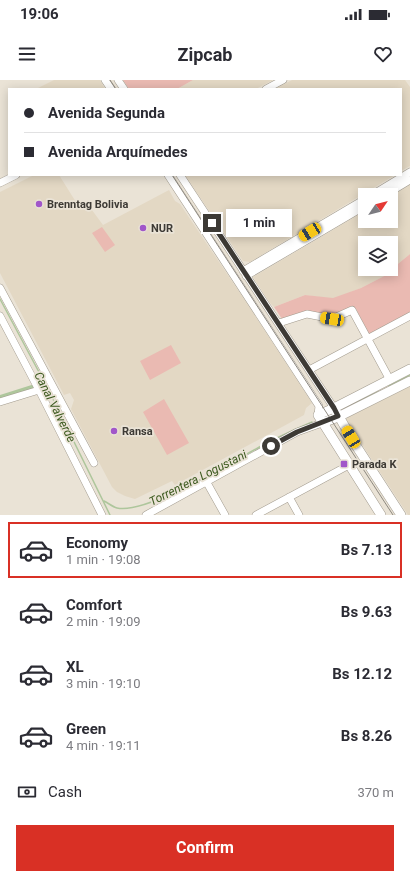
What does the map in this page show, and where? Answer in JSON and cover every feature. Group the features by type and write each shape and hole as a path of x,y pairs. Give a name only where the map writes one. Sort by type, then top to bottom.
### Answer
{"main road":[{"path":"336,412 410,369"},
{"path":"381,515 320,419 410,381"},
{"path":"336,412 401,515"}],"street":[{"path":"268,88 283,80"},
{"path":"390,188 410,172"},
{"path":"0,183 14,176"},
{"path":"146,515 320,419 318,406 169,176"},
{"path":"181,176 279,323 336,412"},
{"path":"394,188 410,180"},
{"path":"245,274 358,203"},
{"path":"245,274 358,210"},
{"path":"0,288 94,463"},
{"path":"279,323 307,314 332,319 352,310 390,380"},
{"path":"0,316 102,515"},
{"path":"309,370 410,316"},
{"path":"0,402 39,390"},
{"path":"256,515 349,465"},
{"path":"206,481 225,515"},
{"path":"289,497 299,515"}],"shaded area":[{"path":"54,80 100,80 104,88 38,88"},
{"path":"123,80 193,80 179,88 128,88"},
{"path":"193,80 273,80 258,88 179,88"},
{"path":"292,80 405,80 410,87 410,166 402,170 402,88 277,88"},
{"path":"32,176 60,176 81,210 89,206 103,225 169,190 175,201 180,204 244,299 312,403 306,408 304,415 175,485 172,481 135,499 117,492 112,487 71,409 74,400 70,393 64,395 0,273 0,192"},
{"path":"186,176 393,176 373,188 358,188 358,197 250,262 243,261"},
{"path":"410,185 410,254 398,264 398,236 358,236 358,276 385,276 361,288 333,299 305,295 274,307 253,277 358,215 358,228 398,228 398,192"},
{"path":"102,227 115,245 105,252 92,233"},
{"path":"410,254 410,313 371,333 368,333 356,309 353,307 332,316 303,312 282,319 274,307 305,295 333,298 361,288 384,276 398,276 398,264"},
{"path":"171,345 181,363 150,380 140,361"},
{"path":"410,385 410,515 408,515 346,420 348,417"},
{"path":"164,399 189,443 167,455 143,412"}],"waterway":[{"name":"Canal Valverde","path":"0,299 48,389 110,515"},
{"name":"Torrentera Logustani","path":"389,386 410,375"},
{"path":"0,398 34,387"},
{"name":"Torrentera Logustani","path":"340,410 378,392"},
{"name":"Torrentera Logustani","path":"104,501 117,508 131,508 149,503 169,495 271,441 312,422"}],"tram line":[{"path":"110,80 115,88"},
{"path":"173,176 393,515"}],"place":[{"name":"Brenntag Bolivia","path":"39,204"},
{"name":"NUR","path":"143,228"},
{"name":"Ransa","path":"114,431"},
{"name":"Parada K","path":"344,464"}],"route":[{"path":"212,223 279,323 338,416 297,432 271,446"}]}
